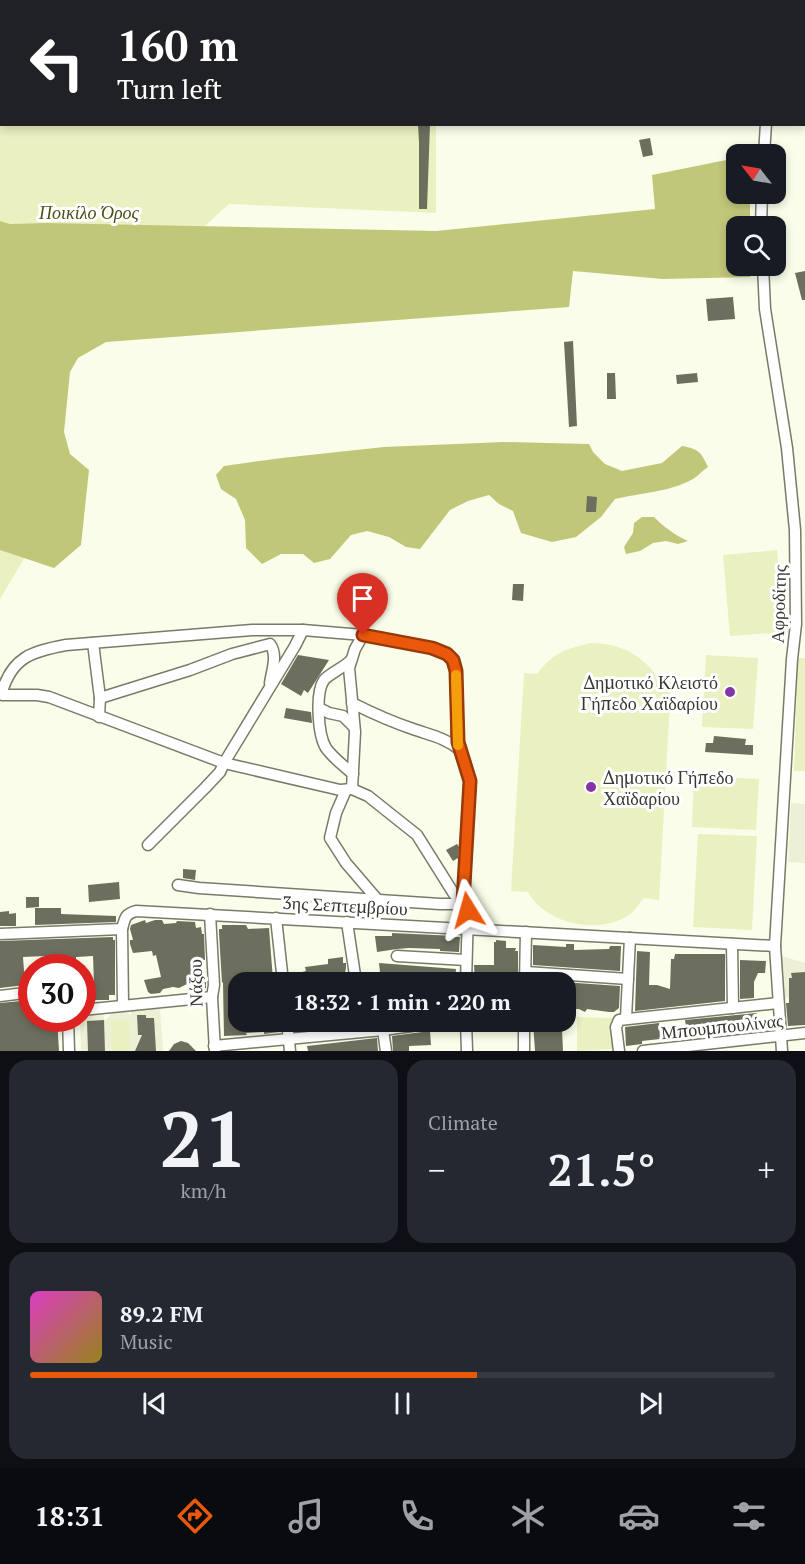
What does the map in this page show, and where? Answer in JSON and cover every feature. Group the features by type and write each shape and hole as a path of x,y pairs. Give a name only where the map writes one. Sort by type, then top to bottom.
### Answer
{"street":[{"path":"765,144 766,126"},
{"name":"Αφροδίτης","path":"763,276 765,309 787,448 795,530 797,584 775,945 782,1051"},
{"path":"463,902 470,781 458,742 456,671 453,660 447,654 432,648 363,635 303,630 252,630 66,645 39,650 13,668 5,680 3,695 37,695 49,698 224,763 340,790 349,789 375,800 417,835 454,894 468,910 466,972"},
{"path":"148,845 220,771 303,630"},
{"path":"363,635 355,649 349,668 354,727 353,774 349,789 336,813 330,838 346,863 376,898"},
{"path":"93,643 100,698 99,717"},
{"path":"100,698 232,654 270,644 274,654 269,689"},
{"path":"352,660 326,678 320,687 319,708 320,731 327,748 353,774"},
{"path":"352,703 390,721 443,739 460,750"},
{"path":"319,708 343,716 354,727"},
{"path":"178,885 440,904 463,902"},
{"name":"3ης Σεπτεμβρίου","path":"122,929 129,913 136,911 775,945"},
{"name":"Νάξου","path":"210,914 214,985 212,997 214,1048"},
{"path":"276,918 282,972"},
{"path":"347,922 354,972"},
{"path":"0,934 122,929 123,1005"},
{"path":"526,932 526,972"},
{"path":"618,1051 616,1027 623,1019 630,938"},
{"path":"732,944 733,1008"},
{"path":"397,956 466,960"},
{"path":"576,978 628,979"},
{"path":"0,996 18,994"},
{"path":"96,1008 212,997"},
{"path":"623,1019 778,1003"},
{"path":"68,1032 69,1051"},
{"path":"214,1048 289,1045 339,1032"},
{"path":"383,1032 386,1051"},
{"path":"466,1032 467,1051"},
{"path":"524,1032 524,1051"},
{"name":"Μπουμπουλίνας","path":"642,1051 805,1033"}],"shaded area":[{"path":"791,803 805,804 805,863 788,862"},
{"path":"781,956 805,963 805,996 784,998"},
{"path":"131,1009 160,1009 163,1051 81,1051 80,1032 96,1032 96,1015 103,1014 104,1020 117,1011 131,1015"}],"green space":[{"name":"Ποικίλο Όρος","path":"0,126 436,126 436,213 229,204 52,365 28,552 0,599"},
{"path":"726,160 726,204 750,204 750,216 726,216 726,276 750,277 663,279 573,271 569,307 106,342 78,358 70,372 64,432 70,454 89,470 81,545 54,568 0,550 0,221 10,224 436,231 655,209 652,175"},
{"path":"503,442 589,444 593,452 605,464 622,471 662,463 682,446 699,452 708,467 693,479 675,487 615,499 601,517 576,537 552,542 521,533 513,511 499,504 489,495 468,501 450,510 420,549 406,547 389,537 367,531 351,535 330,559 314,563 303,554 281,554 262,564 246,548 245,520 236,499 221,489 216,475 224,466 282,458 384,447"},
{"path":"642,517 654,517 688,541 678,544 666,541 653,543 640,551 626,554 624,547 633,533 634,523"},
{"path":"777,550 784,632 730,636 723,555"},
{"name":"Δημοτικό Γήπεδο Χαϊδαρίου","path":"590,643 612,645 630,652 646,664 660,681 671,682 659,900 644,898 629,915 618,921 594,925 568,922 545,911 528,892 511,891 524,673 537,674 554,656"},
{"name":"Δημοτικό Κλειστό Γήπεδο Χαϊδαρίου","path":"706,655 758,658 753,729 702,727"},
{"path":"798,658 805,658 805,771 794,771"},
{"path":"694,776 759,779 756,830 692,827"},
{"path":"698,834 757,836 752,930 693,927"},
{"path":"577,1017 614,1018 615,1049 577,1051"},
{"path":"111,1020 129,1020 130,1051 112,1051"}],"building":[{"path":"418,126 430,126 427,209 419,209"},
{"path":"650,138 653,155 643,157 639,140"},
{"path":"805,271 805,300 802,300 795,273"},
{"path":"733,297 735,319 708,321 706,299"},
{"path":"573,341 577,426 569,427 564,342"},
{"path":"607,373 615,373 616,399 607,399"},
{"path":"697,373 698,382 677,384 676,375"},
{"path":"587,496 597,497 596,512 586,512"},
{"path":"513,584 524,584 523,601 512,600"},
{"path":"298,655 329,660 308,693 304,690 301,696 281,684"},
{"path":"286,708 311,712 312,723 284,718"},
{"path":"714,736 746,739 745,745 753,745 753,755 705,752 706,743 713,743"},
{"path":"457,844 458,858 453,861 446,850"},
{"path":"183,869 196,870 195,880 183,878"},
{"path":"119,882 120,899 89,902 88,885"},
{"path":"26,897 39,897 39,907 26,908"},
{"path":"35,908 61,908 61,914 116,916 116,922 35,925"},
{"path":"9,911 9,914 16,913 16,926 0,926 0,912"},
{"path":"145,920 146,923 162,920 164,924 177,921 195,922 196,928 201,927 202,934 204,934 205,960 199,960 206,988 189,992 187,984 179,988 163,989 160,993 148,992 144,980 161,977 156,955 153,956 152,951 133,953 130,944 130,940 133,940 131,925"},
{"path":"222,925 246,925 248,929 269,928 272,972 228,972 228,1032 264,1032 224,1036 219,933 219,929 222,929"},
{"path":"392,933 460,937 459,952 409,948 377,952 375,936 392,936"},
{"path":"113,937 115,940 115,995 109,995 109,1000 96,1000 96,954 18,954 18,986 0,988 0,941"},
{"path":"496,940 506,941 506,948 516,948 518,972 474,972 474,965 494,965 494,942"},
{"path":"566,944 574,944 574,950 609,949 610,946 621,946 620,971 533,965 533,945 566,947"},
{"path":"637,951 650,952 649,985 670,989 671,959 674,959 675,954 725,954 725,1001 635,1011"},
{"path":"343,957 343,963 346,963 345,972 302,972 306,971 305,967 328,964 328,959"},
{"path":"740,960 766,961 765,973 758,973 754,982 754,998 740,999"},
{"path":"379,963 456,969 456,972 380,972"},
{"path":"805,972 805,1025 788,1026 786,1003 789,1003 789,978 792,978 791,973"},
{"path":"576,983 620,986 619,1008 614,1012 587,1009 585,1012 576,1009"},
{"path":"18,1001 18,1032 58,1032 59,1051 0,1051 0,1003"},
{"path":"757,1013 758,1020 762,1019 763,1030 730,1031 688,1038 685,1020"},
{"path":"137,1015 154,1018 156,1051 135,1051 142,1035 138,1035"},
{"path":"96,1020 104,1020 105,1051 88,1051 87,1032 96,1032"},
{"path":"659,1023 660,1039 626,1046 625,1027"},
{"path":"430,1032 431,1045 409,1046 409,1051 393,1051 392,1036"},
{"path":"534,1032 562,1032 563,1051 535,1051"},
{"path":"377,1038 378,1051 308,1051 307,1046"},
{"path":"181,1041 188,1043 196,1051 169,1051 174,1044"}],"slow traffic":[{"path":"456,675 458,745"}],"place":[{"name":"Δημοτικό Κλειστό Γήπεδο Χαϊδαρίου","path":"730,692"},
{"name":"Δημοτικό Γήπεδο Χαϊδαρίου","path":"591,787"}],"route":[{"path":"363,635 432,648 447,654 453,660 456,671 458,742 470,781 463,902 468,910"}]}
